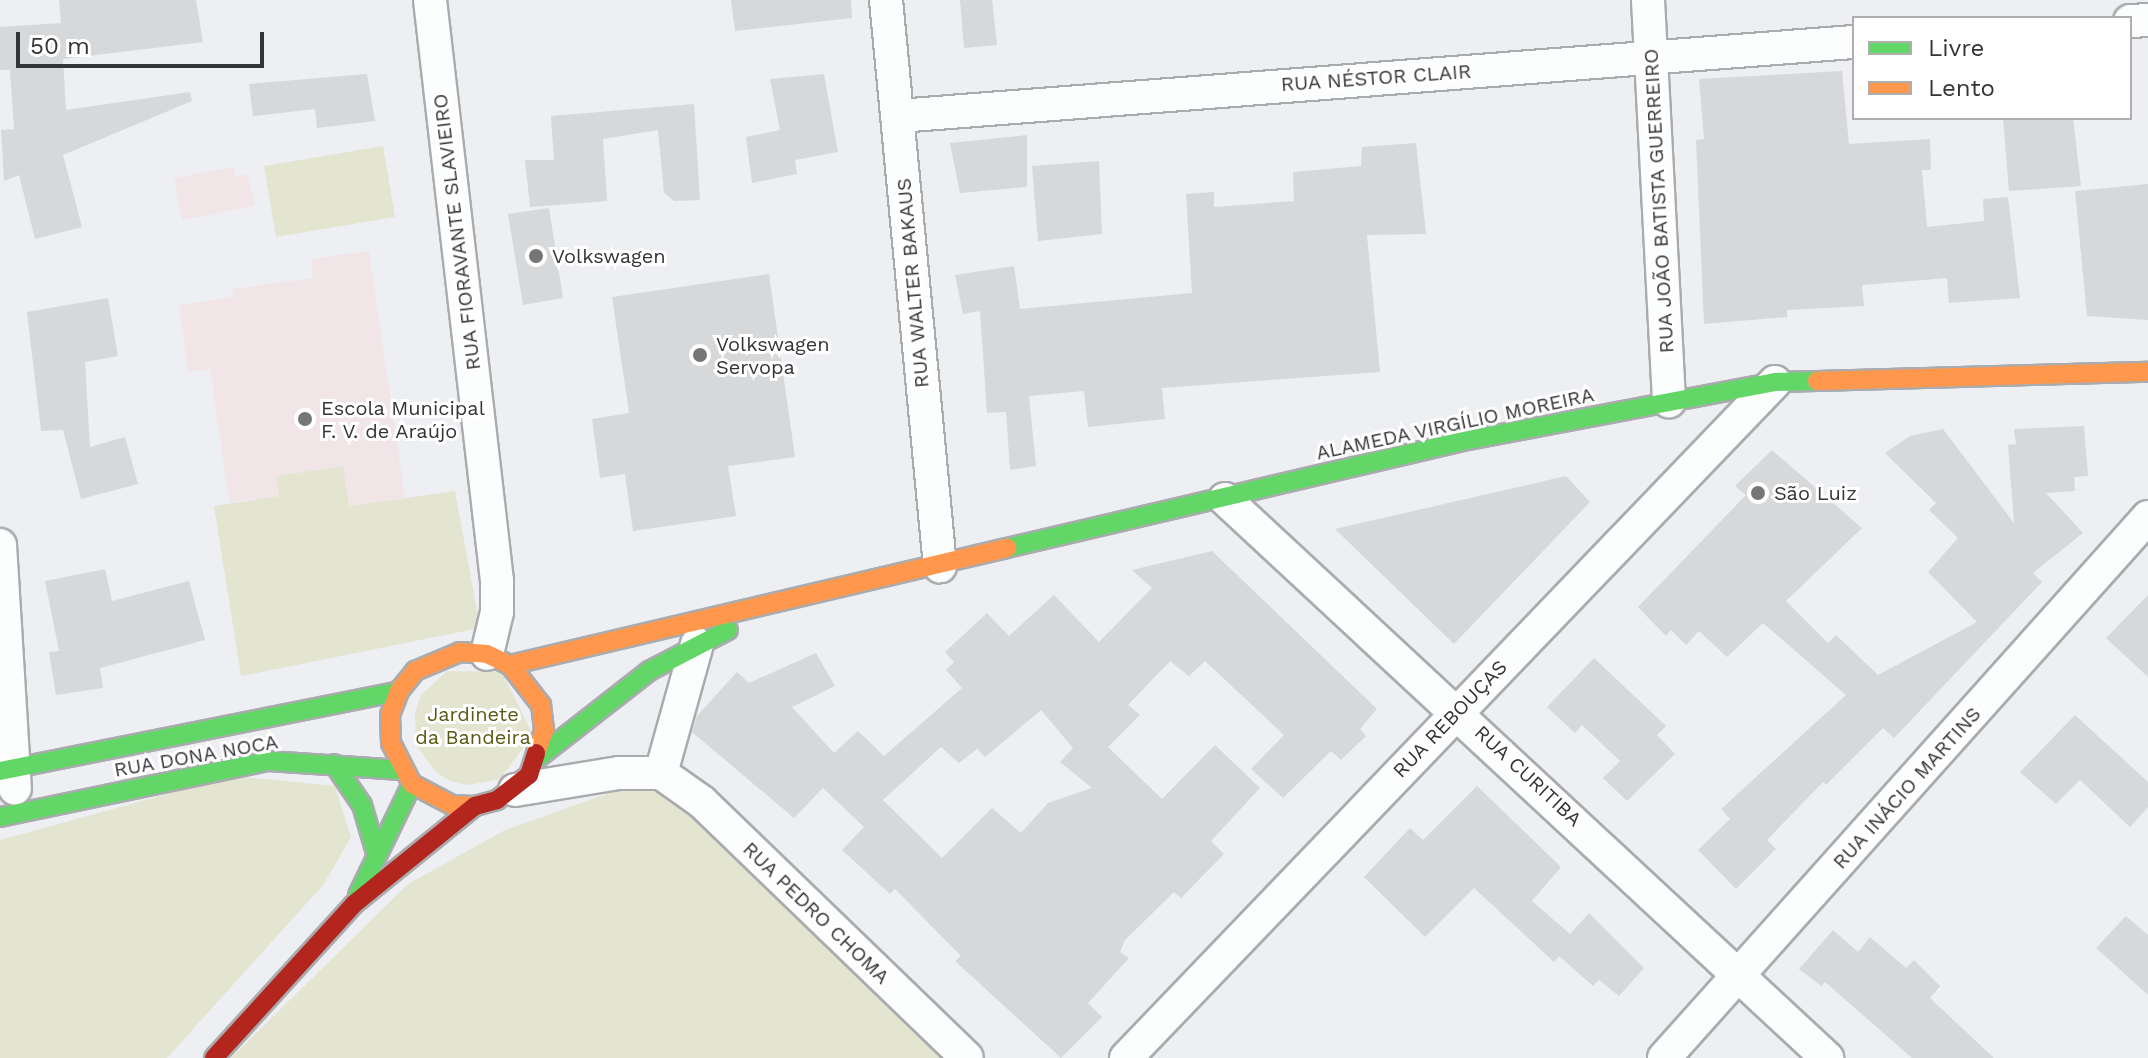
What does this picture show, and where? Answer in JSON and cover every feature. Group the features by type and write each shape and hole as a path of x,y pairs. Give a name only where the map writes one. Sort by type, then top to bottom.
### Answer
{"main road":[{"name":"ALAMEDA VIRGÍLIO MOREIRA","path":"498,659 784,603 1458,442 1775,382 2148,372"},
{"name":"ALAMEDA VIRGÍLIO MOREIRA","path":"539,757 649,671 697,644 784,603"},
{"path":"214,1058 354,904 475,806 515,790 539,757 544,731 541,705 529,683 498,659 436,658 415,671 399,691 390,715 391,743 407,777 452,805 475,806"},
{"name":"RUA DONA NOCA","path":"7,769 399,691"},
{"name":"RUA DONA NOCA","path":"8,815 269,761 334,764 407,777"},
{"path":"334,764 362,805 376,853"},
{"path":"354,904 407,777"}],"street":[{"name":"RUA FIORAVANTE SLAVIEIRO","path":"430,0 497,581 498,659"},
{"name":"RUA WALTER BAKAUS","path":"886,0 940,566"},
{"name":"RUA JOÃO BATISTA GUERREIRO","path":"1648,0 1669,401"},
{"name":"RUA NÉSTOR CLAIR","path":"898,116 1852,42"},
{"name":"RUA REBOUÇAS","path":"1126,1058 1775,382"},
{"name":"RUA CURITIBA","path":"1225,499 1458,710 1827,1058"},
{"name":"RUA INÁCIO MARTINS","path":"1664,1058 1740,977 2148,517"},
{"path":"0,545 8,815"},
{"path":"515,790 619,773 661,773 697,644"},
{"name":"RUA PEDRO CHOMA","path":"661,773 702,802 967,1058"}],"shaded area":[{"path":"234,167 236,177 248,174 255,206 182,220 174,178"},
{"name":"Escola Municipal F. V. de Araújo","path":"369,251 405,498 348,506 342,466 277,476 279,496 229,502 210,369 188,372 179,305 234,297 233,289 313,278 311,259"}],"green space":[{"path":"383,146 395,217 276,237 264,166"},
{"path":"343,466 349,506 455,491 480,628 241,676 214,506 279,496 276,476"},
{"name":"Jardinete da Bandeira","path":"447,671 502,672 533,735 500,779 467,785 450,781 436,772 416,745 415,712 421,695"},
{"path":"233,776 335,786 351,837 324,884 167,1058 0,1058 0,840"},
{"path":"637,783 667,790 951,1058 231,1058 408,884 505,830"}],"building":[{"path":"59,0 196,0 203,42 63,59 66,110 190,92 192,101 63,155 82,227 35,239 19,175 4,181 1,130 14,129 10,70 0,70 0,27 61,23"},
{"path":"731,0 851,0 852,18 735,31"},
{"path":"960,0 992,0 997,45 964,48"},
{"path":"1842,71 1849,144 1930,139 1931,170 1922,170 1927,227 1984,221 1983,199 2008,197 2020,298 1949,303 1947,278 1862,285 1864,306 1787,310 1787,317 1704,324 1696,140 1704,139 1699,79"},
{"path":"367,74 375,121 317,128 315,109 253,116 249,84"},
{"path":"824,74 838,152 795,160 797,174 752,183 746,137 780,130 770,79"},
{"path":"694,104 700,200 674,201 664,193 658,130 603,139 607,201 530,207 525,160 554,160 551,116"},
{"path":"2003,120 2073,120 2081,186 2009,191"},
{"path":"1027,135 1027,187 960,193 950,143"},
{"path":"1416,143 1426,234 1367,235 1380,372 1162,388 1165,419 1088,427 1084,391 1029,396 1036,466 1010,470 1006,412 987,413 980,311 963,314 955,275 1014,266 1020,309 1192,293 1186,194 1214,192 1214,207 1294,201 1293,172 1361,166 1362,147"},
{"path":"1099,161 1102,234 1038,241 1032,166"},
{"path":"2148,184 2148,320 2087,316 2075,191"},
{"name":"Volkswagen","path":"549,208 563,298 523,305 508,214"},
{"name":"Volkswagen Servopa","path":"769,274 795,457 728,466 736,516 633,531 625,474 600,478 592,419 629,413 612,297"},
{"path":"108,298 118,356 85,362 90,447 125,437 138,484 81,499 63,430 41,431 27,312"},
{"path":"2084,426 2088,476 2074,477 2075,491 2046,493 2083,533 2033,573 2042,582 1894,738 1883,728 1826,785 1823,782 1767,840 1776,849 1736,889 1698,850 1730,819 1721,809 1846,695 1763,623 1727,657 1699,631 1686,645 1671,630 1666,636 1638,607 1746,495 1735,486 1772,450 1862,528 1786,601 1828,643 1836,635 1878,675 1977,622 1928,572 1958,538 1929,510 1936,503 1885,453 1910,436 1943,429 2014,523 2008,445 2016,444 2014,429"},
{"path":"1566,476 1590,502 1454,644 1335,529"},
{"path":"1212,551 1377,709 1360,729 1366,736 1341,760 1331,751 1283,798 1251,769 1284,735 1205,661 1189,676 1170,661 1128,705 1140,715 1108,747 1162,799 1215,745 1260,788 1211,841 1224,854 1181,898 1174,892 1125,940 1120,952 1129,958 1088,1003 1102,1017 1061,1058 955,961 961,956 895,889 890,894 842,850 864,827 823,788 794,818 692,732 697,716 737,672 749,683 816,653 835,686 792,707 834,753 858,731 884,756 962,688 946,670 954,662 945,652 987,613 1009,636 1054,595 1099,642 1152,588 1132,570","holes":["1041,710 1073,748 1060,762 1092,788 1048,803 1021,833 992,808 942,858 883,800 941,747 959,763 977,749 985,757"]},
{"path":"105,569 112,601 189,581 205,640 100,668 103,688 56,695 49,652 59,651 45,581"},
{"path":"2148,595 2148,677 2106,638"},
{"path":"1594,658 1666,726 1657,735 1675,754 1627,801 1603,778 1620,761 1582,725 1575,733 1547,707"},
{"path":"2075,715 2148,782 2148,807 2130,827 2080,780 2056,804 2020,772"},
{"path":"1477,786 1561,867 1532,901 1570,934 1589,913 1644,968 1619,996 1599,980 1593,986 1559,956 1554,962 1474,888 1425,937 1364,877 1410,828 1423,840"},
{"path":"2126,916 2148,935 2148,995 2096,948"},
{"path":"1833,930 1858,952 1870,937 1906,968 1914,960 1940,986 1930,998 1994,1058 1912,1058 1825,982 1821,986 1799,969"}],"traffic: fast":[{"path":"1007,548 1458,442 1775,382 1817,381"},
{"path":"539,757 649,671 728,630"},
{"path":"0,771 399,691"},
{"path":"0,817 269,761 401,770"},
{"path":"334,764 362,805 376,853"},
{"path":"358,895 412,784"}],"traffic: slow":[{"path":"1817,381 2148,372"},
{"path":"510,665 1007,548"},
{"path":"475,806 452,805 412,784 391,743 390,715 399,691 415,671 460,652 487,654 510,665 541,705 544,731 536,753"}],"traffic: jam":[{"path":"214,1058 354,904 475,806 497,800 529,775 536,753"}],"place":[{"name":"Volkswagen","path":"536,256"},
{"name":"Volkswagen Servopa","path":"700,355"},
{"name":"Escola Municipal F. V. de Araújo","path":"305,419"},
{"name":"São Luiz","path":"1758,493"}]}
